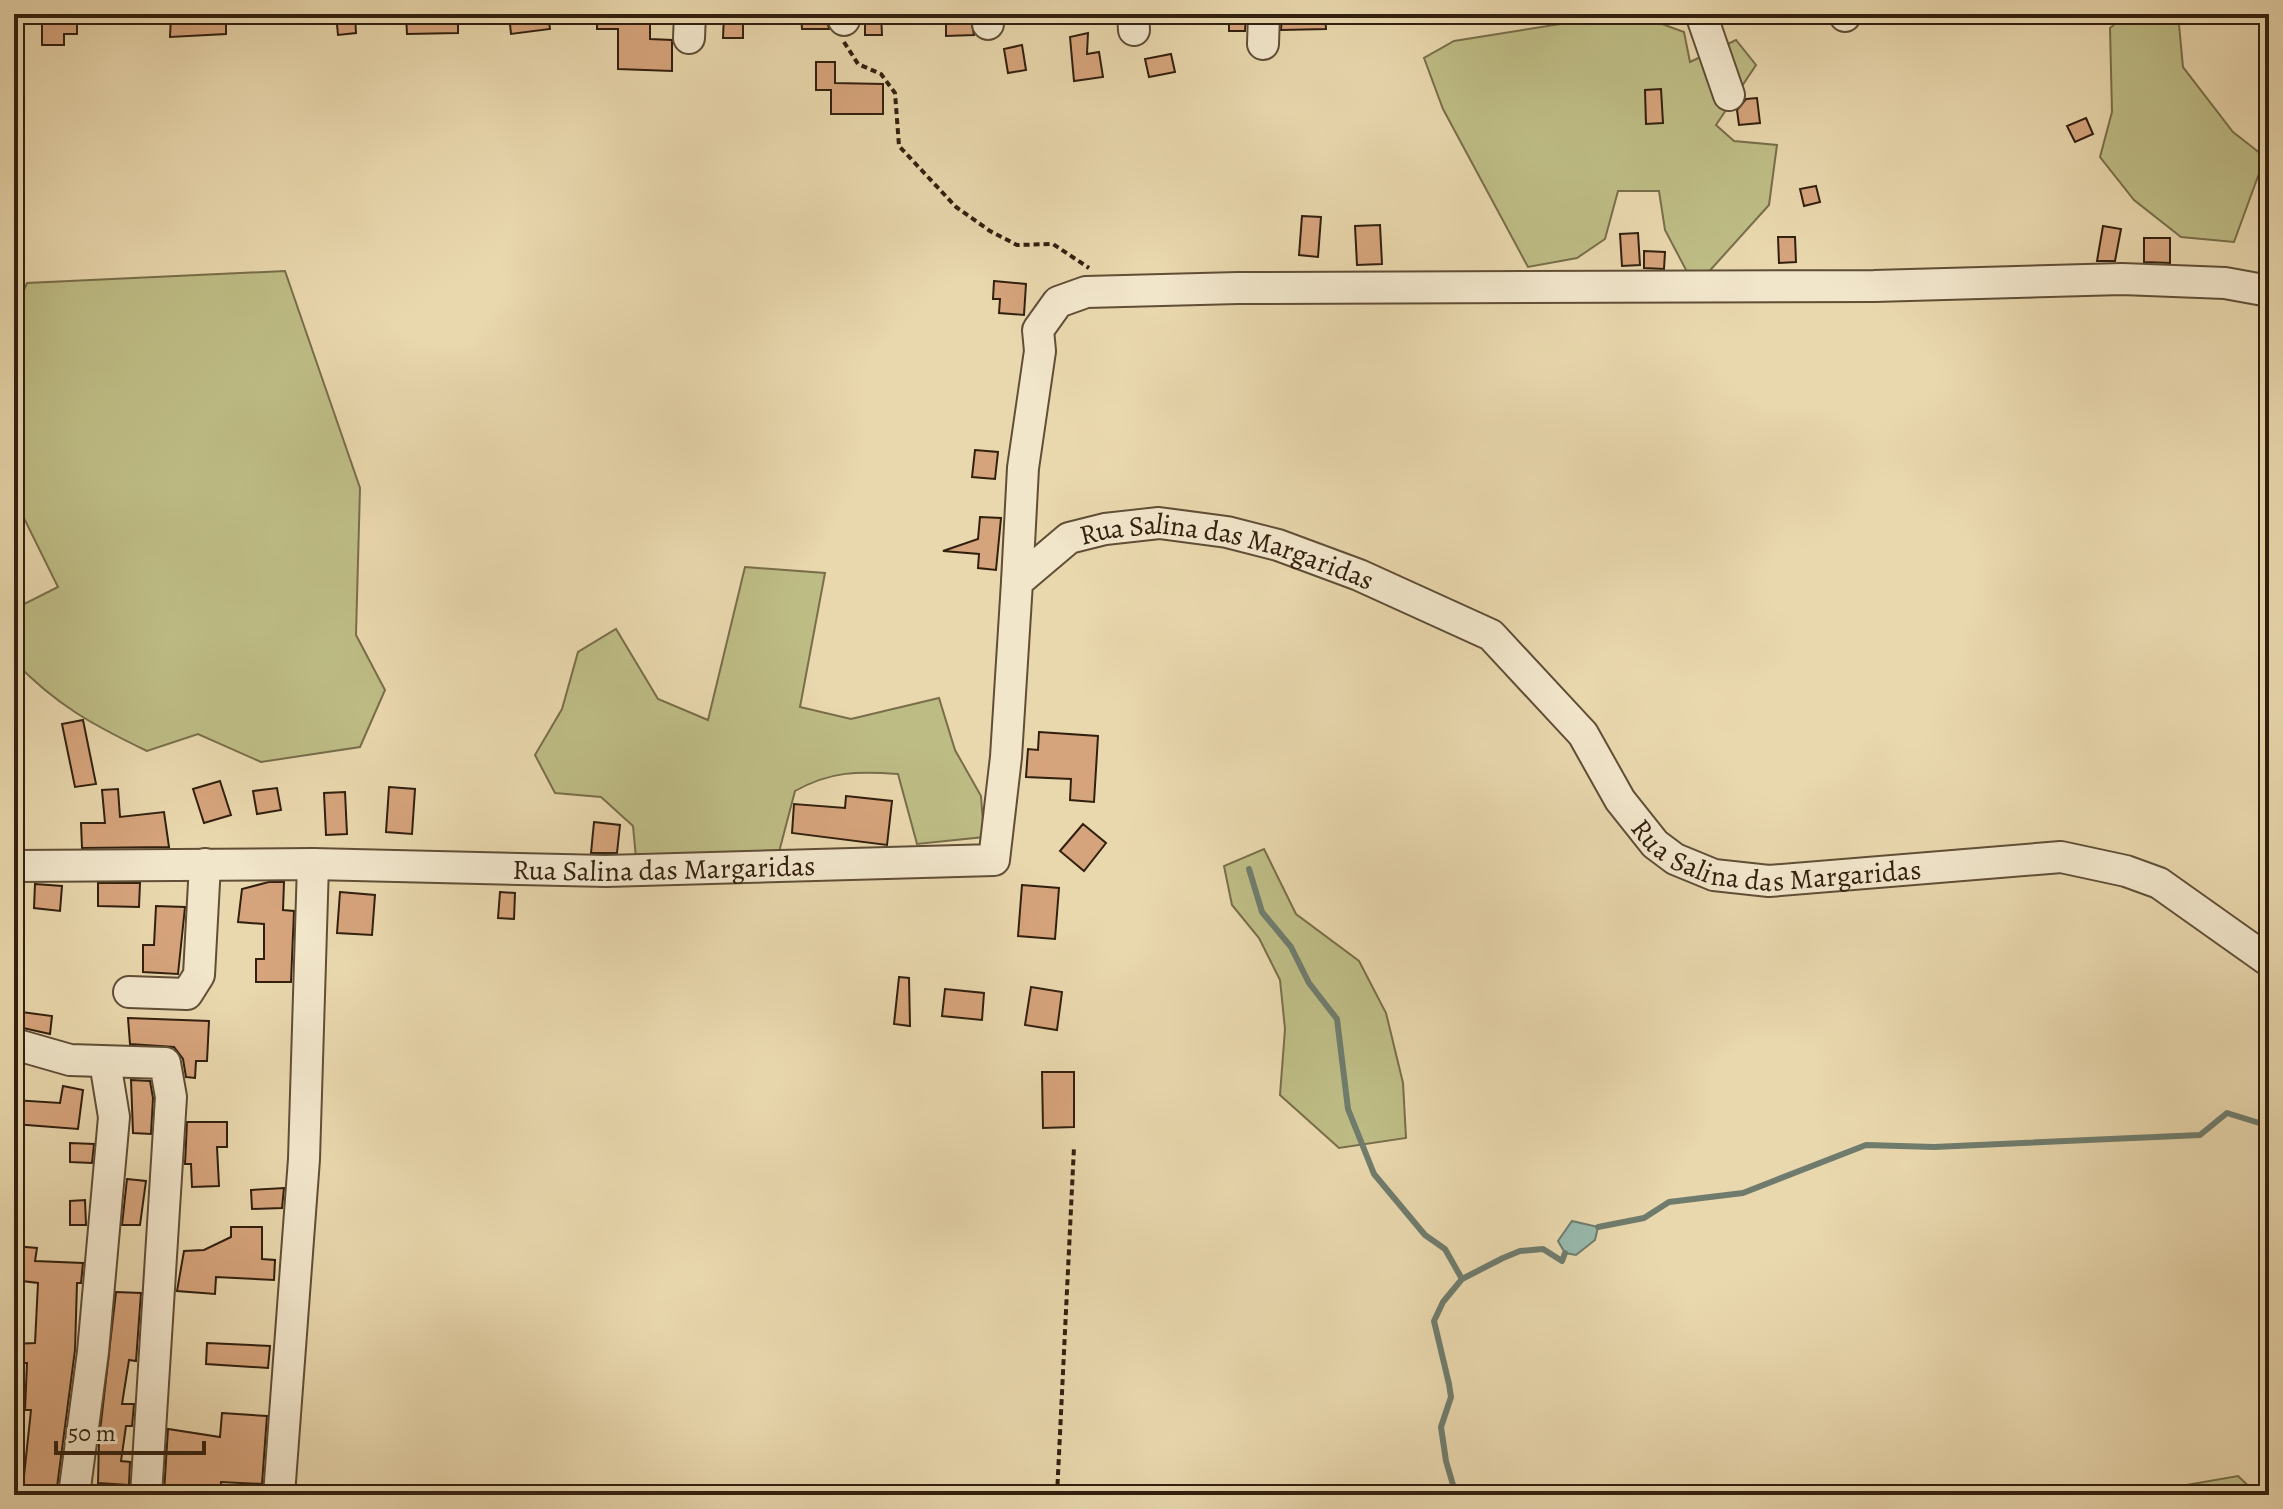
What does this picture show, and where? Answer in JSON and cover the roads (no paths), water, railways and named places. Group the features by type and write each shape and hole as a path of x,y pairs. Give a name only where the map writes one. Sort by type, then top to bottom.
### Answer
{"street":[{"path":"1263,44 1264,14"},
{"path":"1701,14 1729,95"},
{"path":"1017,582 1023,468 1040,351 1038,330 1058,302 1086,292 1874,286 2122,279 2225,283 2269,291"},
{"name":"Rua Salina das Margaridas","path":"14,866 313,864 606,871 994,860 1006,757 1017,582 1069,538 1105,529 1159,523 1227,532 1278,545 1371,580 1491,635 1583,734 1620,800 1655,844 1675,859 1714,875 1769,881 2061,857 2112,867 2159,883 2269,961"},
{"path":"129,992 187,994 199,975 205,864"},
{"path":"279,1495 304,1159 313,864"},
{"path":"14,1044 70,1060 165,1063 171,1097 146,1495"},
{"path":"74,1495 93,1352 114,1117 105,1062"}],"waterway":[{"path":"1249,869 1262,912 1291,947 1309,983 1337,1019 1348,1109 1374,1174 1425,1235 1445,1249 1462,1279"},
{"path":"1598,1227 1644,1218 1669,1202 1743,1193 1866,1145 1934,1147 2200,1135 2227,1113 2269,1126"},
{"path":"1456,1495 1446,1461 1441,1427 1451,1397 1434,1321 1443,1302 1462,1279 1520,1251 1543,1249 1562,1261 1565,1253"}]}
